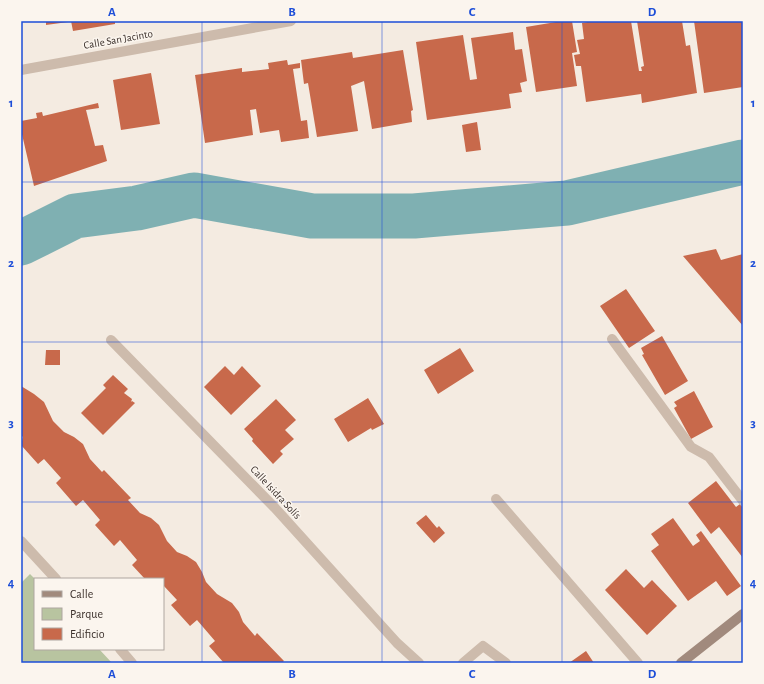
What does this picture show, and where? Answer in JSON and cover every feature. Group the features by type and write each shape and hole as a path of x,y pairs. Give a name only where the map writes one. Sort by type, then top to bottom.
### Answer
{"street":[{"name":"Calle San Jacinto","path":"21,70 257,23 291,21"},
{"path":"612,339 691,447 708,457 743,501"},
{"name":"Calle Isidra Solís","path":"112,340 275,508 397,643 419,663"},
{"path":"496,499 638,663"},
{"path":"21,541 55,578"},
{"path":"681,663 743,614"},
{"path":"463,663 483,646 506,663"},
{"path":"121,650 132,663"}],"green space":[{"path":"30,574 34,578 34,650 100,650 112,663 23,663 21,661 21,583"}],"building":[{"path":"46,21 68,21 68,22 46,25"},
{"path":"71,21 115,21 115,24 73,31"},
{"path":"562,21 572,21 577,52 572,53 577,86 536,92 526,27"},
{"path":"593,21 631,21 639,71 642,71 641,67 644,66 637,21 682,21 686,46 690,45 697,93 642,103 641,94 586,102 581,66 576,66 574,55 580,54 577,40 584,39 582,23"},
{"path":"694,21 743,21 743,87 704,93"},
{"path":"513,32 515,50 522,49 527,81 520,83 522,92 509,94 511,108 427,120 416,42 463,35 470,80 477,79 471,38"},
{"path":"403,50 413,110 411,111 412,122 372,129 364,81 351,86 358,131 317,137 308,83 304,84 301,60 352,52 353,58"},
{"path":"287,60 288,65 300,63 300,68 293,69 301,121 307,120 309,138 281,142 279,130 260,133 256,109 250,110 253,135 205,143 195,75 242,68 242,72 269,69 268,63"},
{"path":"151,73 160,124 121,130 113,80"},
{"path":"98,103 99,108 86,110 95,146 103,145 107,161 34,186 21,130 21,121 37,118 36,113 42,112 43,116"},
{"path":"477,122 481,150 466,152 462,125"},
{"path":"716,249 721,260 743,254 743,326 683,256"},
{"path":"626,289 655,331 629,348 600,306"},
{"path":"662,336 688,381 665,395 642,355 644,354 641,348"},
{"path":"460,348 474,371 438,394 424,370"},
{"path":"46,350 60,350 60,365 45,365"},
{"path":"225,366 234,375 242,366 261,386 231,415 204,387"},
{"path":"113,375 128,389 124,393 132,399 131,402 132,401 135,403 103,435 81,413 106,388 103,385"},
{"path":"21,386 44,402 53,421 64,432 83,444 90,459 102,472 104,470 131,498 128,500 140,513 151,518 159,525 167,541 177,552 196,562 206,582 217,594 232,603 239,612 243,622 255,636 257,633 284,661 282,663 224,663 209,646 215,641 197,620 190,626 171,605 177,600 164,586 164,578 144,578 132,565 137,560 120,540 114,546 95,525 100,520 83,500 76,506 56,483 61,478 44,459 38,464 21,445 23,437 21,435"},
{"path":"694,391 713,427 691,439 674,408 677,406 674,402"},
{"path":"368,398 384,424 372,430 371,428 348,442 334,419"},
{"path":"276,399 296,420 285,430 294,439 280,451 283,454 273,464 252,441 253,439 244,429"},
{"path":"716,481 736,507 740,504 743,508 743,558 719,527 711,534 688,503"},
{"path":"426,515 437,528 439,526 445,533 434,543 416,523"},
{"path":"673,518 693,546 700,541 696,535 701,531 741,586 727,596 716,581 688,601 651,551 659,545 651,534"},
{"path":"626,569 644,588 652,580 677,606 647,635 605,590"},
{"path":"586,651 594,663 569,663"}],"waterway":[{"path":"21,243 75,216 137,208 194,195 312,216 414,216 567,203 743,162"}]}
